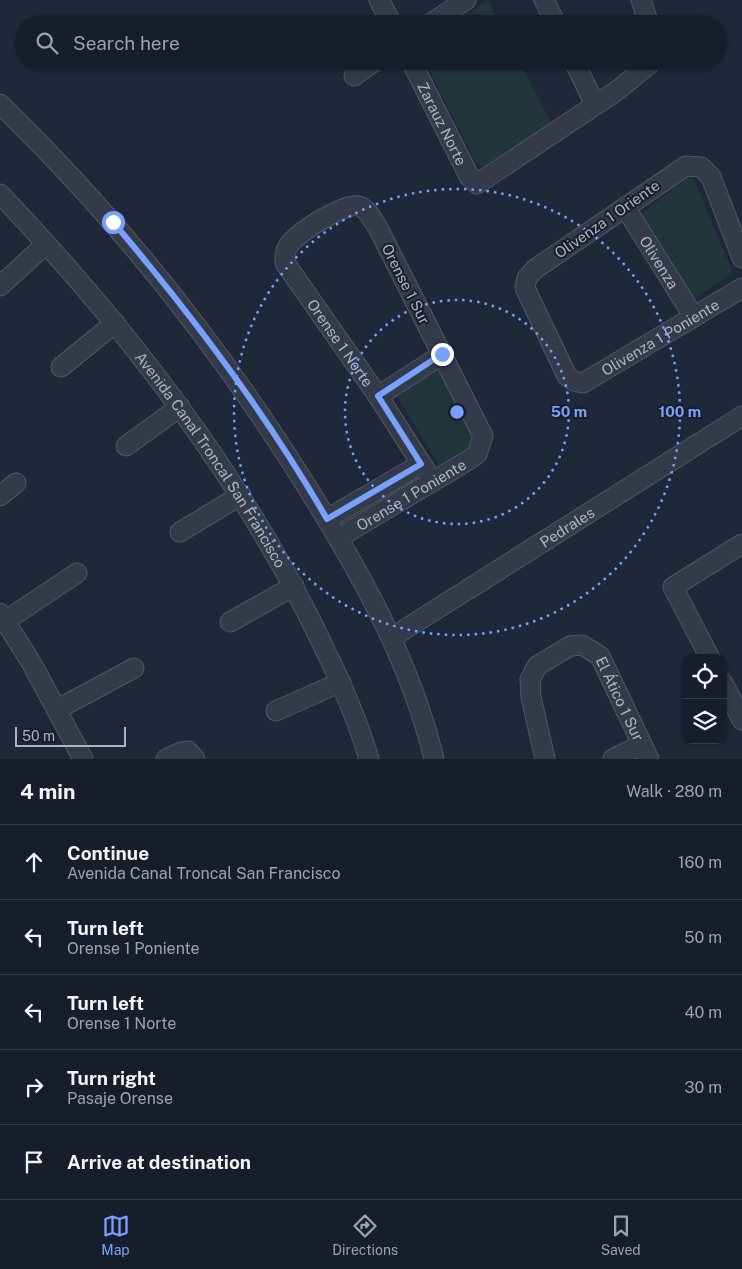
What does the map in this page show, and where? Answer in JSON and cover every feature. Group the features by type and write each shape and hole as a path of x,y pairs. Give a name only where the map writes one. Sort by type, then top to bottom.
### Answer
{"street":[{"path":"379,0 387,15"},
{"path":"444,15 466,0"},
{"path":"544,0 552,15"},
{"path":"641,0 646,15"},
{"path":"354,76 362,70"},
{"name":"Zarauz Norte","path":"416,70 469,176 477,184 596,105"},
{"path":"578,70 596,105 641,70"},
{"path":"0,104 103,210 161,278 257,410 327,519 391,638 415,693 434,759"},
{"name":"Olivenza 1 Oriente","path":"579,383 567,376 526,295 525,284 532,272 682,168 697,166 705,170 710,177 733,238 741,251"},
{"name":"Avenida Canal Troncal San Francisco","path":"0,194 115,323 180,408 241,495 294,586 341,682 369,759"},
{"name":"Orense 1 Sur","path":"285,254 289,245 296,237 350,205 361,206 370,214 478,423 483,436 481,446"},
{"name":"Olivenza","path":"625,207 694,317"},
{"path":"0,286 46,244"},
{"name":"Orense 1 Norte","path":"285,254 285,263 290,272 378,396 433,482"},
{"name":"Olivenza 1 Poniente","path":"579,383 593,379 740,287"},
{"path":"61,367 115,323"},
{"path":"378,396 442,354"},
{"path":"126,446 180,408"},
{"name":"Pedrales","path":"391,638 742,416"},
{"name":"Orense 1 Poniente","path":"338,538 477,454 481,446"},
{"name":"Orense 1 Poniente","path":"327,519 421,464"},
{"path":"0,496 16,484"},
{"path":"180,532 241,495"},
{"path":"708,654 673,587 742,544"},
{"path":"76,573 2,617 58,709 83,759"},
{"path":"230,622 294,586"},
{"name":"El Ático 1 Sur","path":"545,759 530,697 530,680 537,666 570,646 582,645 600,656 645,752"},
{"path":"58,709 134,668"},
{"path":"276,711 341,682"},
{"path":"727,691 742,720"},
{"path":"166,759 188,751 195,759"},
{"path":"613,759 645,752"}],"green space":[{"path":"488,0 496,15 466,15"},
{"path":"429,70 524,70 553,126 486,168 476,163"},
{"path":"692,175 733,273 695,298 638,216"},
{"path":"438,367 466,414 472,435 472,445 439,465 396,395"}],"route":[{"path":"113,222 161,278 226,365 292,462 327,519 421,464 378,396 442,354"}]}
